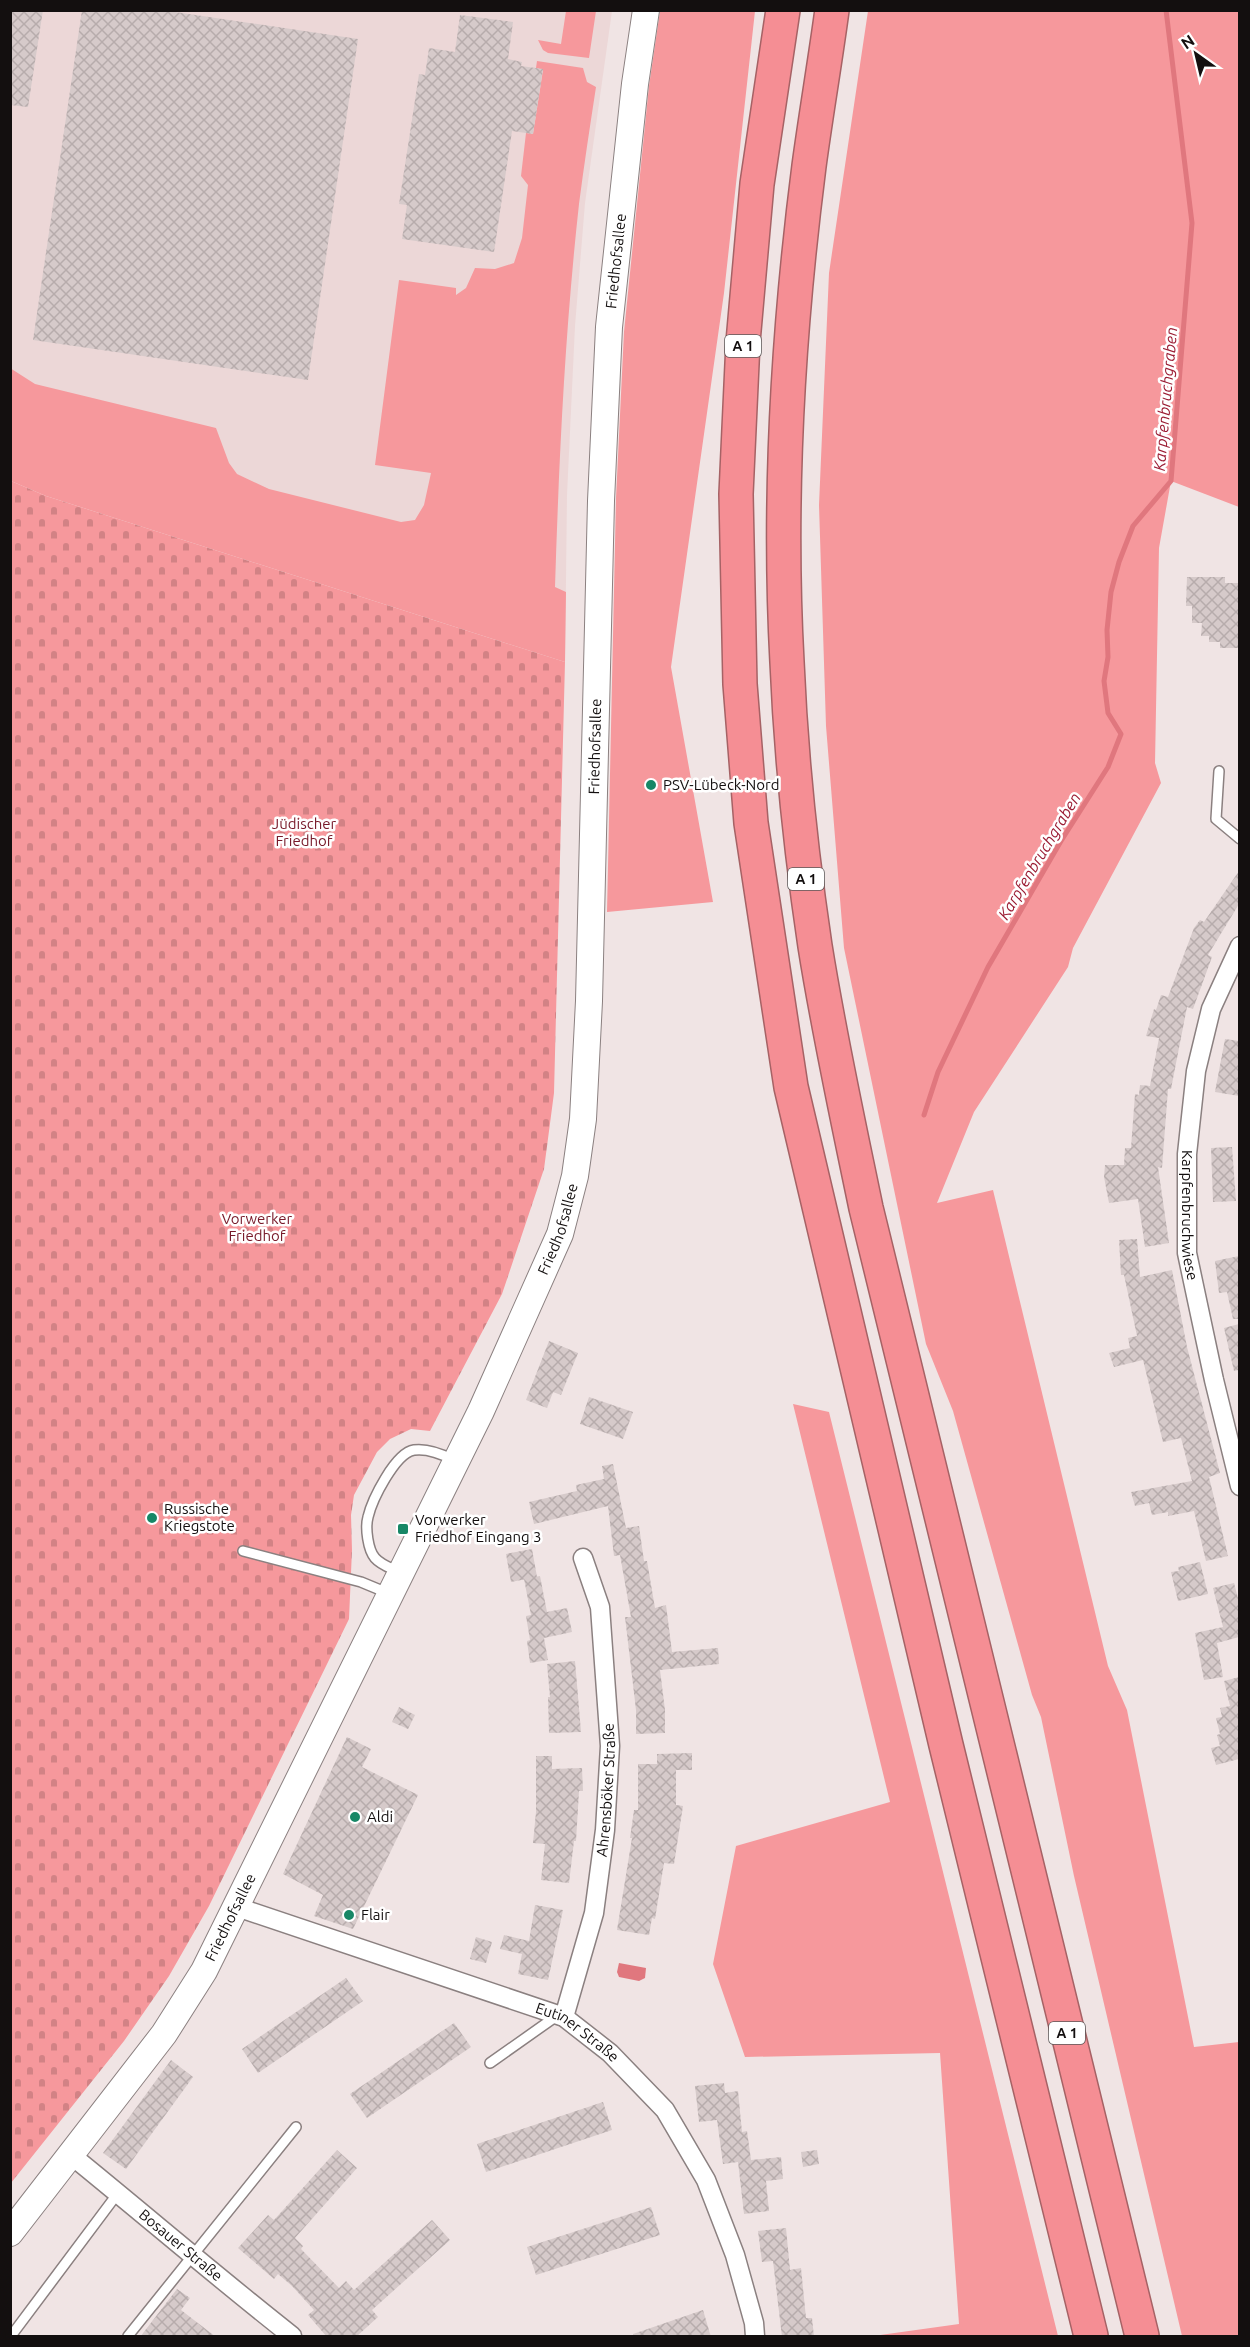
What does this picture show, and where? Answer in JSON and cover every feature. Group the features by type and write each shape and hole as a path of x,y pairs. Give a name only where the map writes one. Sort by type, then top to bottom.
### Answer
{"highway":[{"name":"A 1","path":"783,10 757,184 743,342 736,482 740,684 751,823 791,1087 937,1711 1091,2337"},
{"name":"A 1","path":"832,10 809,168 791,341 784,508 787,673 798,812 815,946 866,1208 1142,2337"}],"street":[{"name":"Friedhofsallee","path":"10,2233 164,2034 204,1971 456,1461 521,1326 560,1234 575,1176 583,1119 590,1001 601,501 609,327 635,84 646,10"},
{"name":"Karpfenbruchwiese","path":"1239,946 1211,1009 1196,1071 1187,1154 1187,1253 1239,1486"},
{"name":"Ahrensböker Straße","path":"561,2016 594,1913 605,1830 610,1746 600,1607 584,1558"},
{"name":"Eutiner Straße","path":"237,1907 561,2016 610,2053 664,2110 706,2180 735,2255 754,2323 754,2337"},
{"name":"Bosauer Straße","path":"70,2155 292,2337"}],"lane":[{"path":"1219,771 1216,819 1239,839"},
{"path":"396,1583 386,1566 374,1557 367,1534 367,1518 389,1472 400,1458 413,1450 437,1452 456,1461"},
{"path":"243,1551 361,1582 396,1583"},
{"path":"490,2063 561,2016"},
{"path":"128,2337 296,2127"},
{"path":"11,2337 117,2193"}],"shaded area":[{"path":"11,11 612,11 585,203 575,326 567,495 565,662 11,481"},
{"path":"619,1963 646,1968 645,1978 639,1981 619,1977 617,1972"}],"green space":[{"path":"566,11 596,11 589,58 548,53 543,50 538,40 561,44"},
{"path":"660,11 755,11 724,293 671,667 713,902 607,912 616,498 624,332 649,86"},
{"path":"868,11 1239,11 1239,507 1171,481 1159,548 1155,763 1161,783 1073,948 1068,967 974,1112 937,1203 993,1190 1108,1666 1127,1710 1194,2047 1239,2042 1239,2336 1182,2336 1074,1876 1041,1717 1032,1695 953,1411 926,1344 844,948 826,726 819,505 829,273"},
{"path":"537,61 583,68 587,82 596,87 581,189 566,347 555,587 566,592 565,662 46,496 11,481 10,368 35,384 216,428 229,463 237,474 269,489 401,522 415,520 424,505 431,473 375,465 399,280 456,288 456,295 466,288 475,268 495,269 514,263 522,238 528,185 521,176 526,133 533,134 543,70 536,68"},
{"name":"Vorwerker Friedhof","path":"11,481 46,496 565,662 554,1093 544,1169 502,1294 430,1431 411,1429 390,1439 377,1452 354,1495 351,1515 349,1619 209,1906 169,1976 124,2041 11,2183"},
{"path":"793,1404 829,1412 1058,2336 873,2336 959,2324 940,2053 745,2057 713,1964 736,1846 890,1802"}],"building":[{"path":"10,10 43,10 28,107 10,105"},
{"path":"82,10 162,10 358,39 308,380 33,340"},
{"path":"460,15 513,22 508,59 522,62 521,66 543,69 533,134 512,131 494,252 402,239 407,205 399,204 419,74 425,75 429,48 455,52"},
{"path":"1187,577 1225,577 1225,583 1239,583 1239,648 1220,648 1220,642 1209,642 1209,636 1201,636 1202,623 1192,623 1192,606 1186,606"},
{"path":"1239,871 1239,904 1208,955 1212,957 1193,1009 1187,1007 1171,1089 1168,1089 1162,1168 1158,1167 1169,1243 1145,1247 1138,1199 1109,1203 1104,1177 1105,1165 1124,1165 1125,1148 1131,1148 1135,1094 1139,1095 1140,1085 1150,1086 1159,1038 1146,1036 1154,1009 1156,1010 1161,995 1168,997 1194,928 1200,920 1204,922"},
{"path":"1225,1039 1239,1041 1239,1096 1215,1092"},
{"path":"1232,1147 1236,1201 1213,1202 1211,1148"},
{"path":"1137,1239 1140,1277 1172,1270 1187,1347 1220,1473 1209,1477 1228,1556 1206,1561 1194,1511 1168,1516 1168,1512 1152,1515 1149,1503 1135,1506 1131,1492 1192,1481 1181,1438 1163,1442 1143,1360 1114,1367 1109,1353 1130,1348 1128,1338 1137,1336 1124,1275 1121,1275 1119,1240"},
{"path":"1239,1256 1239,1319 1233,1319 1227,1292 1219,1293 1215,1261"},
{"path":"1239,1324 1239,1370 1234,1371 1224,1328"},
{"path":"549,1341 578,1353 561,1395 553,1392 547,1408 526,1400"},
{"path":"589,1397 633,1412 623,1439 580,1424"},
{"path":"613,1464 626,1528 639,1526 655,1608 666,1605 672,1652 718,1648 719,1664 660,1670 665,1710 665,1733 636,1734 636,1710 625,1617 631,1617 620,1555 614,1556 608,1506 534,1524 529,1502 577,1491 576,1485 604,1479 602,1466"},
{"path":"532,1549 537,1577 511,1582 506,1554"},
{"path":"1200,1562 1208,1594 1178,1601 1171,1572 1179,1571 1178,1567"},
{"path":"540,1576 547,1612 567,1608 572,1632 544,1638 548,1660 530,1663 527,1641 530,1640 526,1616 531,1615 524,1579"},
{"path":"1234,1583 1239,1602 1239,1637 1217,1643 1223,1677 1204,1680 1195,1633 1223,1627 1213,1588"},
{"path":"575,1661 581,1732 549,1733 548,1697 550,1697 547,1664"},
{"path":"1239,1677 1239,1759 1216,1765 1211,1748 1220,1746 1216,1718 1222,1717 1220,1708 1230,1706 1224,1681"},
{"path":"399,1707 415,1715 408,1729 392,1722"},
{"path":"347,1737 371,1749 362,1767 418,1795 353,1929 314,1916 323,1895 283,1874"},
{"path":"692,1753 692,1770 676,1770 676,1805 683,1806 674,1864 664,1863 655,1919 652,1918 649,1935 617,1930 632,1838 630,1838 634,1810 638,1810 638,1764 657,1764 657,1754"},
{"path":"536,1756 552,1756 552,1769 582,1768 583,1791 579,1791 576,1841 574,1841 569,1883 541,1880 545,1844 533,1843 536,1812"},
{"path":"535,1905 563,1910 548,1980 518,1974 522,1954 500,1949 504,1935 529,1941"},
{"path":"476,1937 492,1942 486,1963 470,1959"},
{"path":"346,1978 363,2001 258,2073 242,2049"},
{"path":"454,2023 471,2047 367,2118 350,2094"},
{"path":"171,2060 193,2077 126,2169 103,2153"},
{"path":"724,2083 725,2093 738,2091 742,2132 747,2131 751,2160 781,2157 783,2179 766,2181 769,2211 744,2214 738,2162 723,2164 717,2120 699,2122 695,2086"},
{"path":"603,2102 612,2130 486,2172 477,2144"},
{"path":"337,2150 357,2168 295,2238 303,2246 301,2249 339,2288 346,2281 354,2290 432,2220 450,2240 372,2310 378,2317 356,2337 327,2337 308,2315 314,2310 292,2286 278,2274 274,2279 238,2248 268,2215 274,2220"},
{"path":"817,2150 819,2164 803,2167 801,2152"},
{"path":"651,2207 660,2235 536,2275 527,2247"},
{"path":"786,2228 790,2270 801,2268 806,2318 812,2318 814,2337 782,2337 773,2261 762,2262 758,2231"},
{"path":"177,2289 190,2298 181,2310 216,2337 140,2337"},
{"path":"703,2310 711,2337 633,2337 633,2334"}],"waterway":[{"name":"Karpfenbruchgraben","path":"924,1115 938,1072 988,967 1061,841 1108,767 1121,734 1108,713 1104,681 1108,657 1107,630 1111,592 1119,562 1133,526 1171,481 1192,223 1166,10"}],"place":[{"name":"PSV-Lübeck-Nord","path":"651,785"},
{"name":"Russische Kriegstote","path":"152,1518"},
{"name":"Vorwerker Friedhof Eingang 3","path":"403,1529"},
{"name":"Aldi","path":"355,1817"},
{"name":"Flair","path":"349,1915"}],"park label":[{"name":"Jüdischer Friedhof","path":"304,832"}]}
